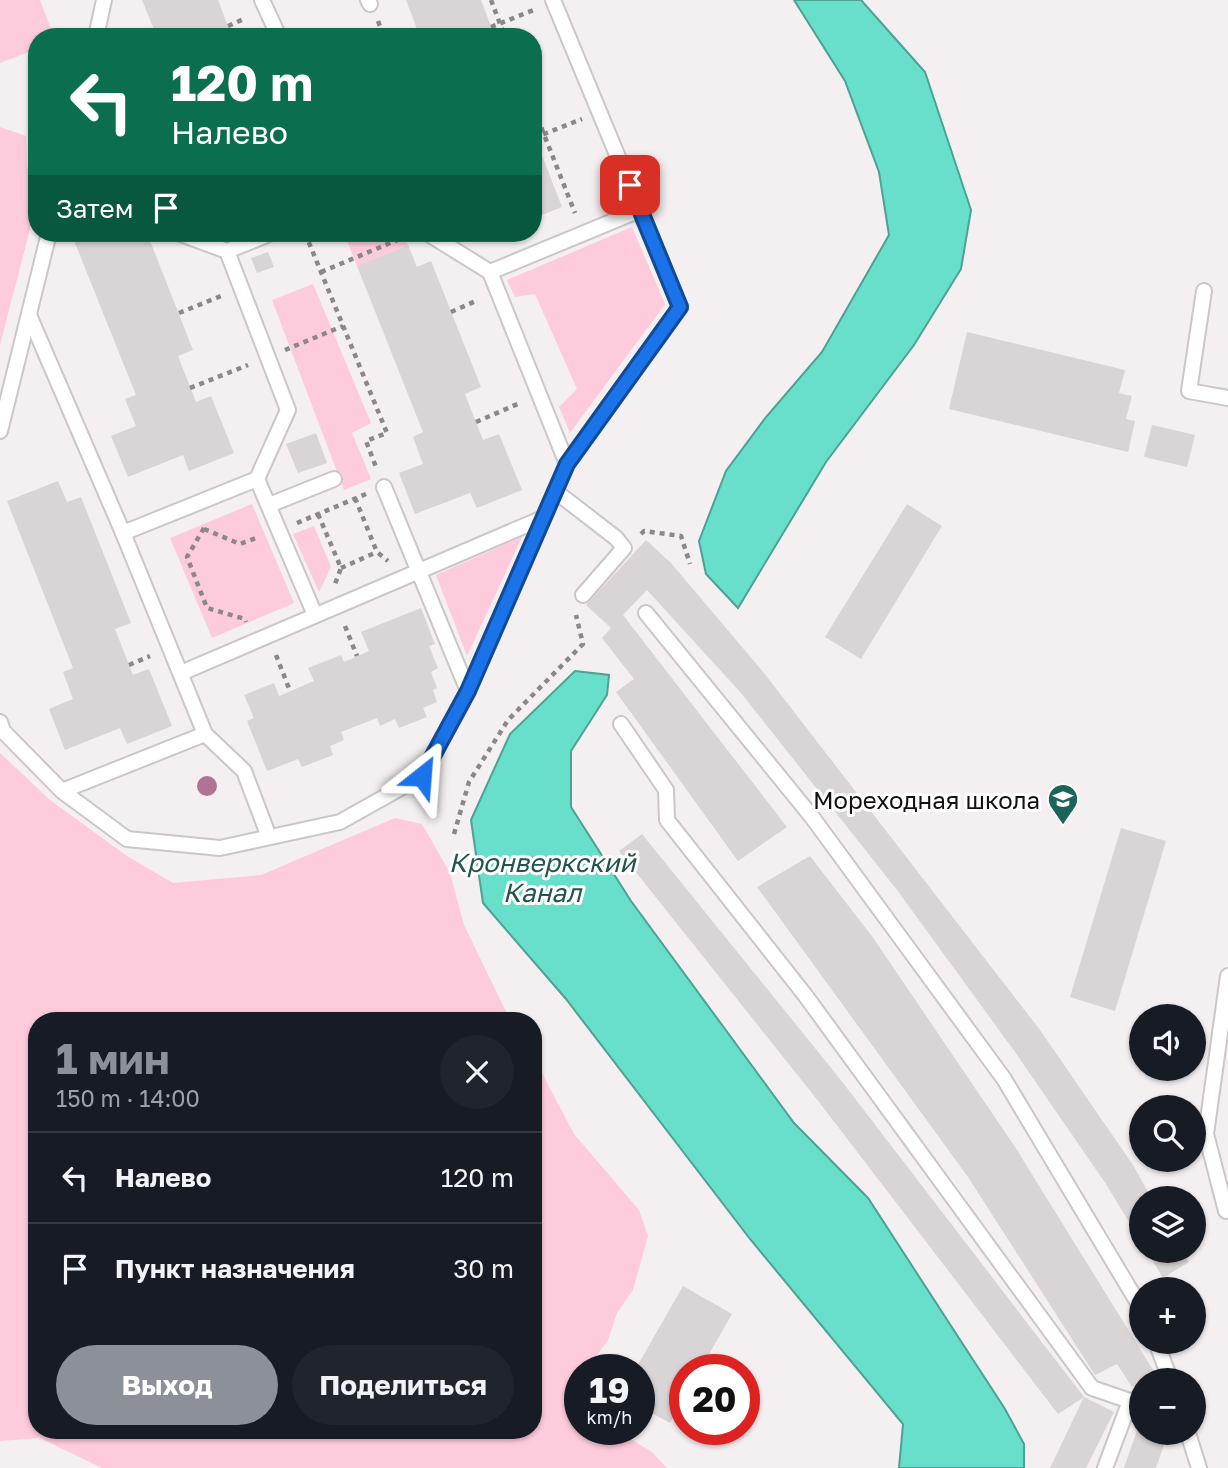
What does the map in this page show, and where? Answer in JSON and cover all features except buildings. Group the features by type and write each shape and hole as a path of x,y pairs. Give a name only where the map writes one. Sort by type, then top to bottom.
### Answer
{"lane":[{"path":"98,28 104,0"},
{"path":"262,0 275,28"},
{"path":"0,722 4,731 62,790 127,839 220,848 340,822 422,776 468,691 567,464 680,307 553,1"},
{"path":"490,272 640,210"},
{"path":"0,431 47,242"},
{"path":"202,242 227,251 250,242"},
{"path":"442,242 490,272 567,464"},
{"path":"123,533 257,479 288,410 227,251"},
{"path":"1204,292 1189,391 1228,398"},
{"path":"29,315 123,533 205,734 244,771 270,837"},
{"path":"257,479 320,613"},
{"path":"269,505 334,480"},
{"path":"384,487 413,574 468,691"},
{"path":"555,491 616,538 624,548 583,595"},
{"path":"181,673 543,518"},
{"path":"646,613 812,817 1004,1079 1129,1288"},
{"path":"621,724 666,790 667,820 805,995 1092,1388 1129,1398"},
{"path":"62,790 205,734"},
{"path":"1226,1211 1206,1134 1228,976"},
{"path":"1105,1468 1129,1414"},
{"path":"1192,1445 1199,1468"}],"path":[{"path":"491,0 502,28"},
{"path":"491,27 553,1"},
{"path":"544,134 599,112"},
{"path":"542,129 583,233"},
{"path":"309,242 387,433 366,441 384,487"},
{"path":"321,272 393,242"},
{"path":"179,313 241,288"},
{"path":"451,312 498,292"},
{"path":"190,388 343,326"},
{"path":"476,422 539,395"},
{"path":"355,499 377,552 413,574"},
{"path":"193,505 204,529 187,557 207,608 245,619 254,641"},
{"path":"318,514 341,568"},
{"path":"624,548 645,531 681,536 691,564"},
{"path":"320,613 341,568 377,552"},
{"path":"454,834 469,782 508,720 583,644 575,611 583,595"},
{"path":"352,644 357,656"},
{"path":"282,670 290,691"}],"shaded area":[{"path":"0,0 40,0 51,28 28,28 28,52 0,63"},
{"path":"0,127 26,136 28,237 0,345"},
{"path":"632,227 665,304 570,433 559,407 577,389 535,294 515,297 507,280"},
{"path":"348,242 407,242 408,245 357,266"},
{"path":"313,284 371,423 352,433 371,479 344,490 272,300"},
{"path":"252,504 294,603 212,638 170,538"},
{"path":"314,526 331,567 319,592 293,534"},
{"path":"522,537 467,656 436,575"},
{"path":"0,753 50,800 127,856 173,883 261,875 395,818 422,824 450,873 464,925 506,1012 28,1012 28,1439 0,1441"},
{"path":"542,1073 574,1134 639,1210 648,1236 633,1290 617,1313 608,1340 598,1354 564,1354 564,1445 640,1445 652,1452 667,1468 102,1468 42,1439 542,1439"}],"water":[{"path":"794,0 861,0 925,72 971,210 961,269 914,345 826,462 738,608 706,574 699,541 726,471 766,417 822,352 889,235 879,172 845,81"},
{"name":"Кронверкский Канал","path":"575,671 609,675 607,695 571,751 571,807 631,901 794,1123 868,1198 1005,1409 1024,1444 1024,1468 899,1468 903,1424 750,1239 566,999 483,903 471,820 510,734"}],"place":[{"name":"Мореходная школа","path":"1063,826"}],"route":[{"path":"422,776 468,691 567,464 680,307 630,185"}]}
